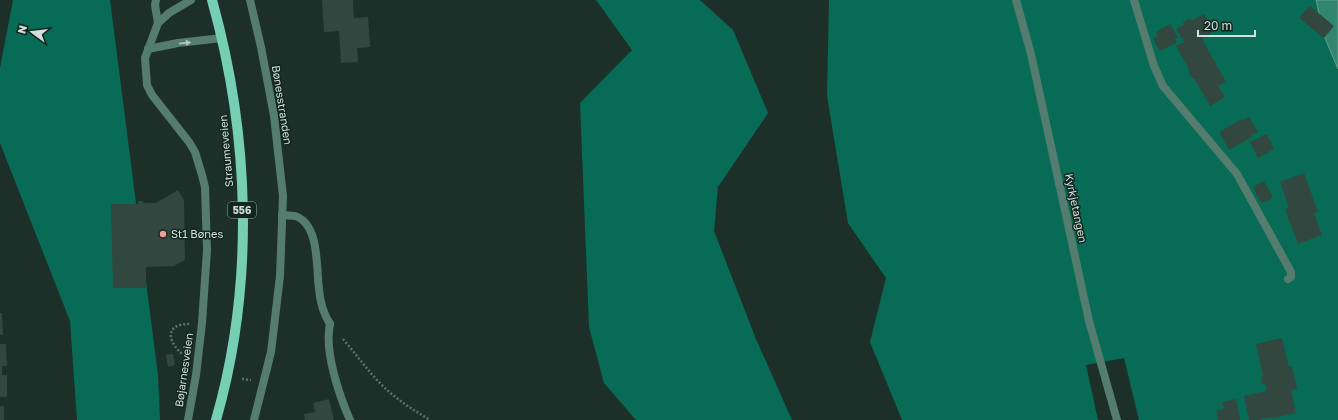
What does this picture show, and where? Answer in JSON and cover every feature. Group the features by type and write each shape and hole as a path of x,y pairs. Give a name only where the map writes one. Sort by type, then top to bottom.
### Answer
{"main road":[{"name":"Straumeveien","path":"212,0 222,38 233,94 240,151 243,222 242,267 236,325 229,366 216,420"}],"street":[{"name":"Bøjarnesveien","path":"156,0 155,5 158,23"},
{"name":"Bøjarnesveien","path":"188,420 196,375 202,323 207,250 205,187 195,152 189,142 152,95 147,85 145,58 158,23 168,13 191,0"},
{"name":"Bønesstranden","path":"250,0 261,46 274,116 283,196 280,276 271,352 254,420"},
{"name":"Kyrkjetangen","path":"1016,0 1031,54 1089,320 1117,420"},
{"path":"1134,0 1154,66 1163,86 1237,174 1291,272 1291,277 1288,280"},
{"path":"148,49 178,43 222,38"},
{"path":"282,215 295,216 307,226 312,235 316,251 321,305 324,315 330,324 330,350 334,373 342,403 350,420"}],"path":[{"name":"Bøjarnesveien","path":"188,357 177,350 171,341 170,334 172,329 183,324 202,323"},
{"path":"330,324 368,371 398,400 430,420"}],"shaded area":[{"path":"13,0 110,0 158,375 160,420 77,420 70,321 0,143 0,68"},
{"path":"596,0 700,0 733,30 768,113 718,187 714,231 756,339 792,420 636,420 604,383 589,327 580,103 632,50"},
{"path":"829,0 1316,0 1325,38 1338,69 1338,420 1139,420 1124,358 1086,365 1098,420 902,420 870,342 886,278 848,223 827,96"},
{"path":"1316,0 1338,0 1338,69 1325,38"}],"building":[{"path":"322,0 353,0 354,18 368,17 370,47 357,48 358,62 341,63 339,31 324,32"},
{"path":"1310,6 1334,26 1324,38 1299,18"},
{"path":"1204,14 1214,31 1202,39 1226,82 1218,86 1225,97 1210,106 1194,78 1193,79 1188,71 1190,71 1176,46 1184,42 1176,29 1184,25 1183,22 1190,18 1191,21"},
{"path":"1170,24 1178,38 1175,39 1177,42 1160,51 1153,39 1158,36 1156,32"},
{"path":"1249,117 1258,132 1229,150 1219,132 1242,119 1243,120"},
{"path":"1267,134 1274,149 1258,158 1250,142"},
{"path":"1304,173 1318,212 1314,213 1322,235 1298,244 1285,209 1289,208 1280,182"},
{"path":"1264,181 1273,198 1261,203 1253,187"},
{"path":"178,190 184,200 185,260 174,266 146,267 146,288 113,288 111,204 138,204 138,201 142,201 143,203 156,203"},
{"path":"0,313 2,313 3,335 0,335"},
{"path":"1282,338 1289,367 1292,366 1297,389 1291,390 1296,413 1273,418 1249,420 1244,396 1267,391 1265,383 1262,384 1261,377 1263,376 1256,344"},
{"path":"0,344 6,344 7,366 2,366 2,375 7,375 7,397 0,397"},
{"path":"173,354 175,365 168,367 166,355"},
{"path":"329,399 334,420 305,420 304,414 315,412 313,403"},
{"path":"1236,399 1240,420 1218,420 1216,411 1224,409 1222,402"},
{"path":"0,406 4,406 4,420 0,420"}],"place":[{"name":"St1 Bønes","path":"163,234"}]}
